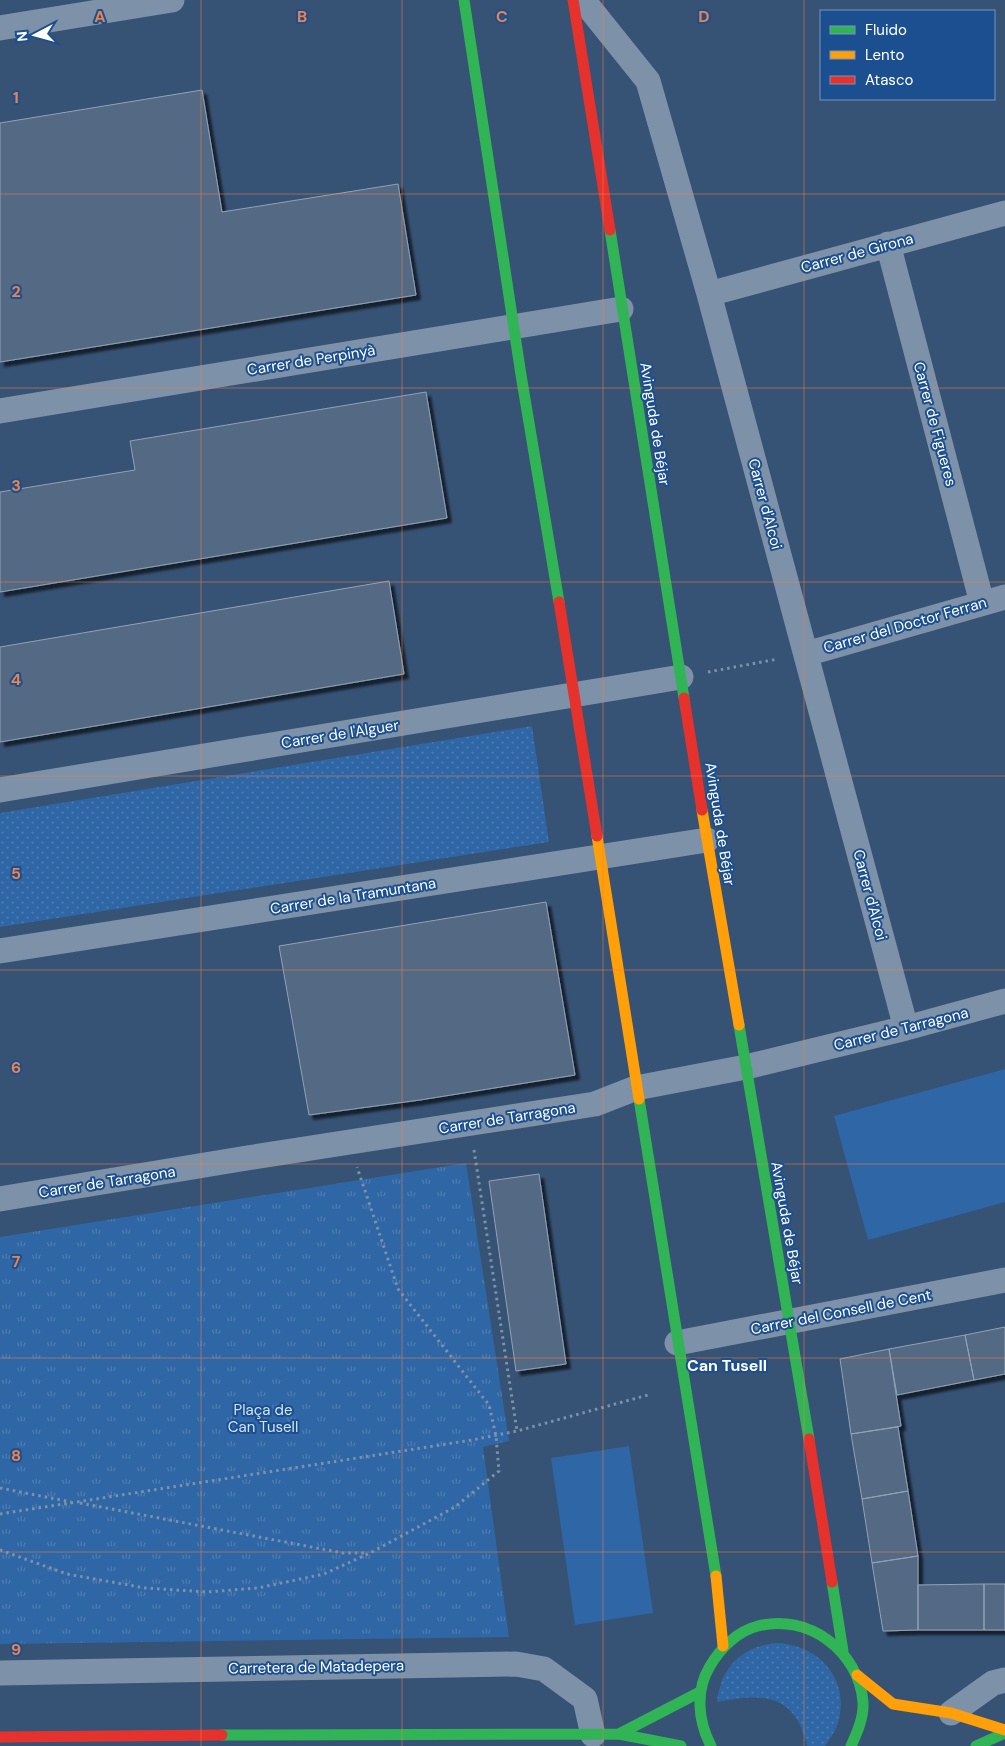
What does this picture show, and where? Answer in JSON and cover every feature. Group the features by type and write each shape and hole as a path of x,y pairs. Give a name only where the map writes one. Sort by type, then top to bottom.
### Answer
{"main road":[{"path":"464,0 514,326 718,1589 723,1646"},
{"name":"Avinguda de Béjar","path":"573,0 707,840 790,1323 843,1651"},
{"path":"711,1746 707,1740 701,1718 700,1692 706,1672 723,1646 744,1631 770,1623 798,1624 823,1634 843,1651 857,1674 893,1704 952,1713 1005,1732"},
{"path":"851,1746 860,1726 863,1702 857,1674"},
{"path":"619,1734 700,1692"},
{"path":"976,1746 1005,1732"},
{"path":"0,1737 98,1741 197,1741 619,1734 681,1746"}],"street":[{"path":"0,28 172,0"},
{"name":"Carrer d'Alcoi","path":"583,0 648,81 709,294 906,1028"},
{"name":"Carrer de Girona","path":"709,294 1005,213"},
{"name":"Carrer de Figueres","path":"888,244 994,600"},
{"name":"Carrer de Perpinyà","path":"0,412 621,309"},
{"name":"Carrer del Doctor Ferran","path":"806,654 994,600"},
{"name":"Carrer de l'Alguer","path":"0,790 681,677"},
{"name":"Carrer de la Tramuntana","path":"0,951 707,840"},
{"name":"Carrer de Tarragona","path":"0,1199 595,1104 636,1088 746,1067 906,1028 1005,1001"},
{"name":"Carrer del Consell de Cent","path":"677,1343 790,1323 1005,1280"},
{"name":"Carretera de Matadepera","path":"0,1673 516,1664 544,1668 585,1699 593,1735"},
{"path":"952,1713 993,1683 1005,1680"}],"path":[{"path":"681,677 806,654"},
{"path":"474,1148 517,1431"},
{"path":"0,1550 67,1574 145,1588 207,1592 258,1588 324,1574 370,1553 454,1507 499,1471 496,1436 489,1405 398,1289 355,1160"},
{"path":"0,1514 496,1436 648,1395"},
{"path":"0,1488 343,1553 370,1553"}],"green space":[{"path":"532,726 549,842 0,927 0,813"},
{"path":"1005,1069 1005,1202 868,1240 834,1116"},
{"name":"Plaça de Can Tusell","path":"466,1163 509,1441 483,1447 509,1637 0,1644 0,1237"},
{"path":"629,1446 653,1613 575,1625 551,1458"},
{"path":"777,1643 793,1645 807,1651 829,1669 836,1681 840,1695 841,1710 837,1726 825,1746 807,1746 802,1729 794,1716 785,1706 775,1701 763,1698 749,1698 717,1702 723,1678 735,1660 753,1649"}],"building":[{"path":"202,90 222,212 398,184 416,295 0,362 0,123"},
{"path":"426,392 447,518 0,592 0,492 135,470 130,441"},
{"path":"389,581 404,674 0,742 0,647"},
{"path":"546,902 575,1075 420,1100 309,1115 279,946"},
{"path":"539,1174 566,1364 516,1371 489,1181"},
{"path":"1005,1327 1005,1374 974,1380 965,1335"},
{"path":"965,1335 974,1380 897,1395 889,1349"},
{"path":"889,1349 901,1426 851,1434 840,1359"},
{"path":"898,1427 908,1491 862,1499 851,1434"},
{"path":"908,1491 918,1556 872,1563 862,1499"},
{"path":"918,1556 918,1630 883,1631 872,1563"},
{"path":"984,1584 984,1630 918,1630 918,1585"},
{"path":"984,1584 1005,1584 1005,1630 984,1630"}],"traffic: fast":[{"path":"464,0 521,375 559,602"},
{"path":"610,230 684,698"},
{"path":"739,1025 809,1439"},
{"path":"639,1099 716,1576"},
{"path":"832,1582 843,1651"},
{"path":"711,1746 703,1726 700,1706 702,1686 710,1666 724,1647 736,1636 750,1628 777,1623 795,1625 812,1631 828,1640 841,1652 852,1667 859,1684 863,1708 860,1725 851,1746"},
{"path":"619,1734 700,1692"},
{"path":"976,1746 1005,1733"},
{"path":"222,1735 619,1734 681,1746"}],"traffic: slow":[{"path":"702,810 739,1025"},
{"path":"597,836 639,1099"},
{"path":"716,1576 723,1646"},
{"path":"857,1675 893,1704 951,1713 1005,1730"}],"traffic: jam":[{"path":"573,0 610,230"},
{"path":"559,602 597,836"},
{"path":"684,698 702,810"},
{"path":"809,1439 832,1582"},
{"path":"0,1737 222,1735"}],"district":[{"name":"Can Tusell","path":"727,1365"}]}
